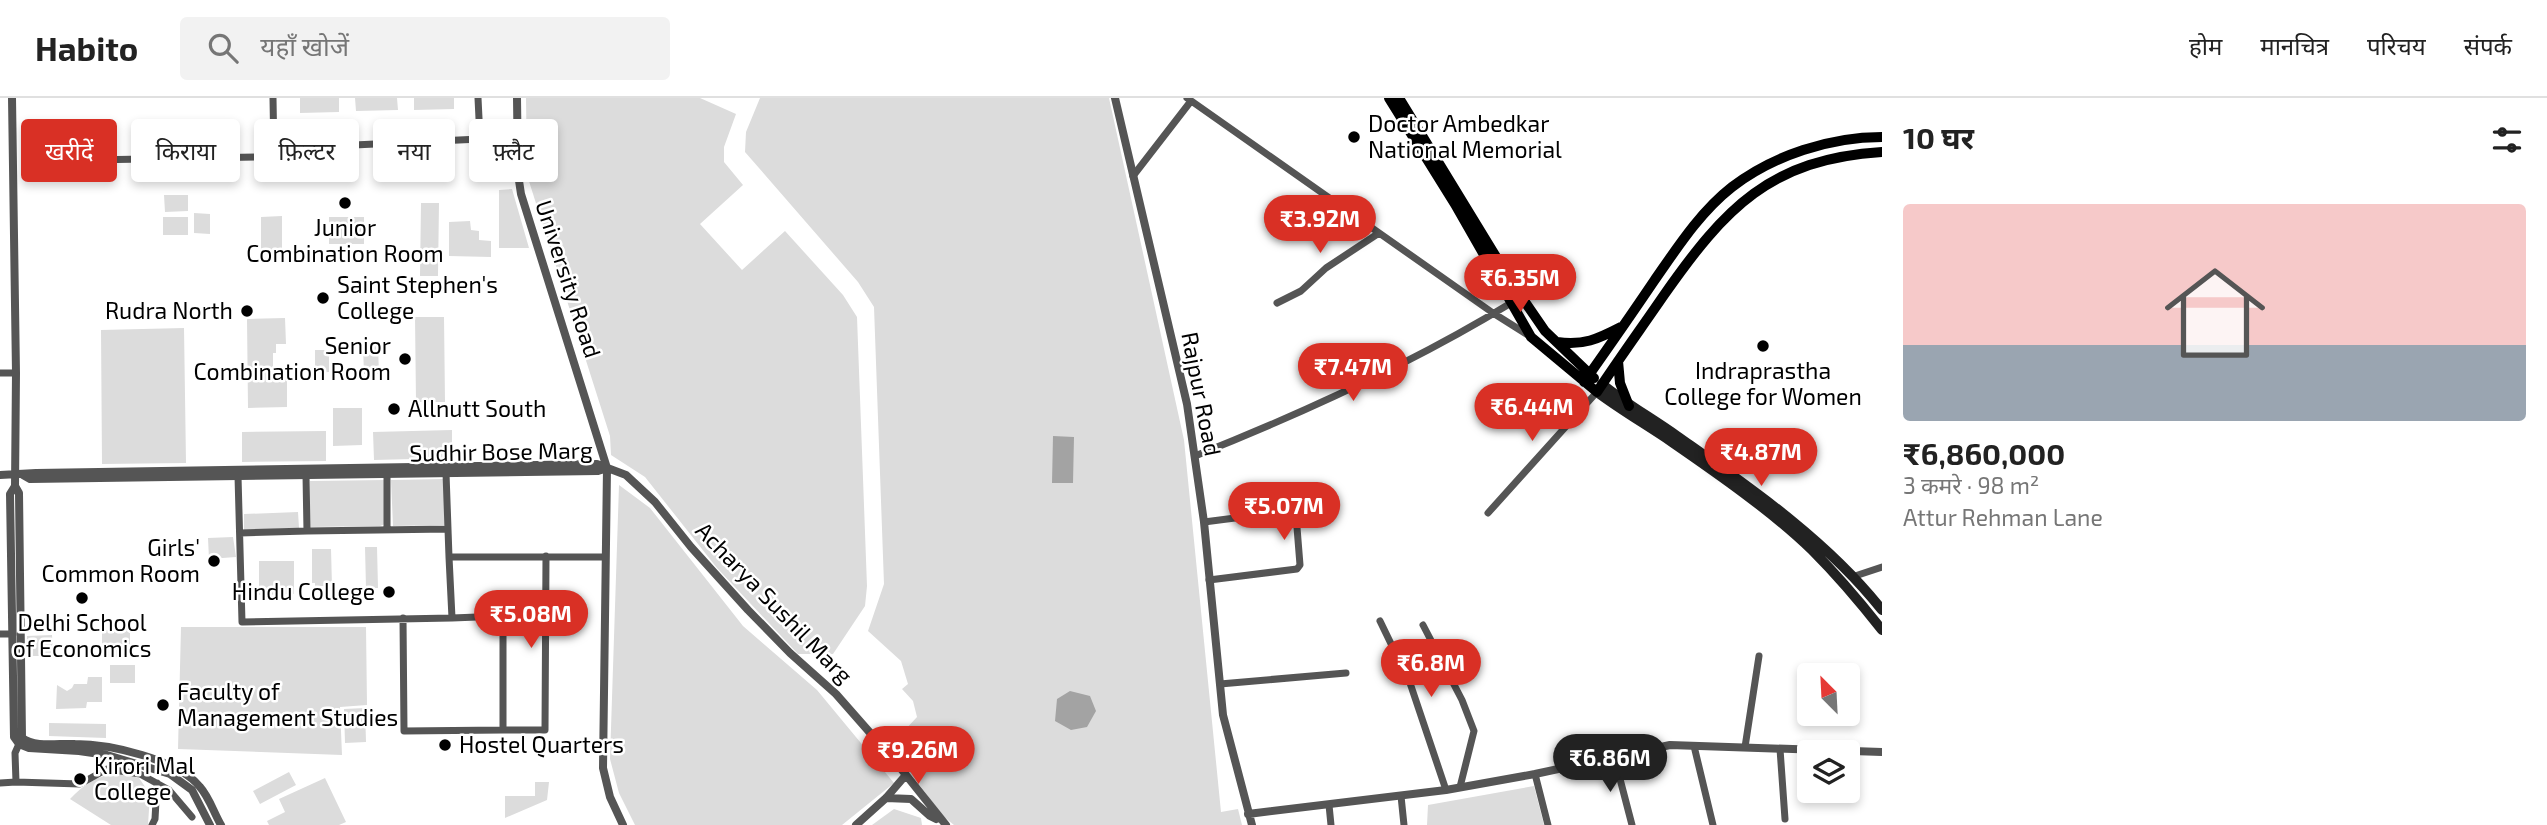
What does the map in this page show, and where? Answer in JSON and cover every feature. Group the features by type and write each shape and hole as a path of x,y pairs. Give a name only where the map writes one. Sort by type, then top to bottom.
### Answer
{"main road":[{"path":"1389,98 1455,204 1531,337 1587,378 1621,411 1671,441 1774,517 1810,548 1882,630"},
{"path":"1399,98 1512,283 1545,331 1587,378"},
{"path":"1587,378 1691,230 1731,188 1753,173 1789,155 1842,141 1882,137"},
{"path":"1599,388 1691,257 1738,205 1791,171 1855,153 1882,152"},
{"path":"1556,342 1576,345 1602,337 1623,326"},
{"path":"1618,361 1620,383 1629,406"},
{"path":"1599,388 1674,434 1817,542 1882,610"}],"street":[{"path":"12,98 19,475 10,494 14,737 19,744 33,749 79,751 146,762 188,786 210,825"},
{"path":"273,98 273,119"},
{"path":"359,145 480,139 478,98"},
{"name":"University Road","path":"517,98 518,174 521,194 607,468 603,768 610,797 623,825"},
{"name":"Rajpur Road","path":"1115,98 1187,404 1204,522 1223,715 1252,825"},
{"path":"1133,176 1189,99 1531,337"},
{"path":"117,160 254,157"},
{"path":"1277,303 1301,291 1326,268 1379,233"},
{"path":"1195,456 1329,399 1511,303"},
{"path":"0,373 16,373"},
{"path":"1488,513 1599,388"},
{"name":"Sudhir Bose Marg","path":"0,475 36,472 596,464 607,468"},
{"name":"Sudhir Bose Marg","path":"19,475 30,479 238,479 306,475 598,471 607,468"},
{"name":"Acharya Sushil Marg","path":"607,468 626,475 655,502 748,610 789,653 836,694 894,760 942,822"},
{"path":"446,473 452,618"},
{"path":"387,474 387,530"},
{"path":"306,475 307,531"},
{"path":"238,479 242,622 503,616 503,730"},
{"path":"15,486 19,493 22,738 34,743 81,744 185,773 200,787 220,825"},
{"path":"1204,522 1290,511 1296,515 1300,565 1297,569 1209,580"},
{"path":"240,533 448,529"},
{"path":"403,618 404,730 545,730 545,556"},
{"path":"449,558 605,557"},
{"path":"1853,577 1882,568"},
{"path":"1380,621 1410,683 1446,790"},
{"path":"1423,625 1462,700 1474,731 1460,787"},
{"path":"0,634 13,634"},
{"path":"1745,747 1759,656"},
{"path":"1220,684 1346,673"},
{"path":"16,782 15,753 19,744"},
{"path":"1248,814 1446,790 1670,745 1882,752"},
{"path":"1694,746 1713,825"},
{"path":"1780,749 1785,819"},
{"path":"1614,757 1632,825"},
{"path":"140,774 146,762"},
{"path":"0,783 80,784 107,769 140,774 169,790 192,817"},
{"path":"1535,774 1548,825"},
{"path":"856,825 886,798 905,776"},
{"path":"155,823 157,783"},
{"path":"1401,796 1404,825"},
{"path":"886,798 911,799 930,821 942,822"},
{"path":"1329,805 1331,825"}],"shaded area":[{"path":"300,98 339,98 339,112 300,113"},
{"path":"355,98 397,98 398,110 356,111"},
{"path":"414,98 454,98 454,109 414,110"},
{"path":"526,98 700,98 736,114 724,147 724,162 743,185 700,224 742,270 785,231 843,295 857,317 867,586 865,606 833,654 798,654 717,568 645,477 611,455 610,436 529,182 558,182 558,119 526,119"},
{"path":"760,98 1109,98 1184,440 1221,812 1238,809 1242,825 954,825 943,816 890,746 917,717 913,701 902,689 908,684 901,661 868,631 884,584 874,307 858,282 745,152 746,132"},
{"path":"512,189 529,248 499,248 499,190"},
{"path":"164,195 188,195 188,211 165,212"},
{"path":"421,203 439,203 438,276 420,276"},
{"path":"194,213 210,214 210,234 194,233"},
{"path":"282,216 282,252 261,252 261,217"},
{"path":"163,217 188,217 188,235 163,235"},
{"path":"329,217 364,217 364,244 329,244"},
{"path":"470,221 471,230 479,231 479,240 491,241 491,257 449,256 449,222"},
{"path":"415,317 444,317 445,402 416,402"},
{"path":"285,318 286,344 276,344 273,368 278,368 278,378 287,378 287,407 248,408 247,319"},
{"path":"184,328 186,463 102,464 101,330"},
{"path":"363,346 378,346 379,374 364,374"},
{"path":"315,350 329,350 329,372 315,373"},
{"path":"333,408 362,408 362,445 333,446"},
{"path":"452,430 452,458 374,460 373,432"},
{"path":"326,431 326,461 242,462 242,432"},
{"path":"1053,436 1074,437 1073,483 1052,483"},
{"path":"444,479 445,525 393,526 391,480"},
{"path":"385,480 385,524 310,527 310,481"},
{"path":"619,485 650,508 743,626 817,690 894,783 842,825 635,825 619,793 610,759"},
{"path":"298,512 299,528 244,530 244,514"},
{"path":"233,537 236,557 209,559 208,538"},
{"path":"365,547 377,547 378,588 366,588"},
{"path":"312,549 331,549 332,586 315,586 315,583 312,583"},
{"path":"259,561 294,561 294,594 259,595"},
{"path":"181,627 366,627 367,705 340,707 342,755 178,749"},
{"path":"102,630 130,630 130,657 102,657"},
{"path":"52,635 53,656 27,656 27,636"},
{"path":"110,665 135,665 135,683 110,683"},
{"path":"88,677 102,677 102,702 87,702 86,708 56,709 57,685 67,691 74,684 87,684"},
{"path":"1070,691 1090,696 1096,711 1087,727 1071,730 1055,721 1057,699"},
{"path":"365,708 366,742 345,743 344,709"},
{"path":"49,723 106,724 106,738 49,736"},
{"path":"289,772 296,785 260,804 253,791"},
{"path":"117,773 139,778 150,794 148,825 111,825 70,799 91,782"},
{"path":"325,778 346,822 339,825 269,825 267,821 285,812 279,799"},
{"path":"535,782 549,782 547,800 505,818 505,796 535,796"},
{"path":"1534,786 1544,825 1427,825 1428,805"},
{"path":"894,809 921,818 922,825 872,825"}],"place":[{"name":"Doctor Ambedkar National Memorial","path":"1354,137"},
{"name":"Junior Combination Room","path":"345,203"},
{"name":"Saint Stephen's College","path":"323,298"},
{"name":"Rudra North","path":"247,311"},
{"name":"Indraprastha College for Women","path":"1763,346"},
{"name":"Senior Combination Room","path":"405,359"},
{"name":"Allnutt South","path":"394,409"},
{"name":"Girls' Common Room","path":"214,561"},
{"name":"Hindu College","path":"389,592"},
{"name":"Delhi School of Economics","path":"82,598"},
{"name":"Faculty of Management Studies","path":"163,705"},
{"name":"Hostel Quarters","path":"445,745"},
{"name":"Kirori Mal College","path":"80,779"}]}
